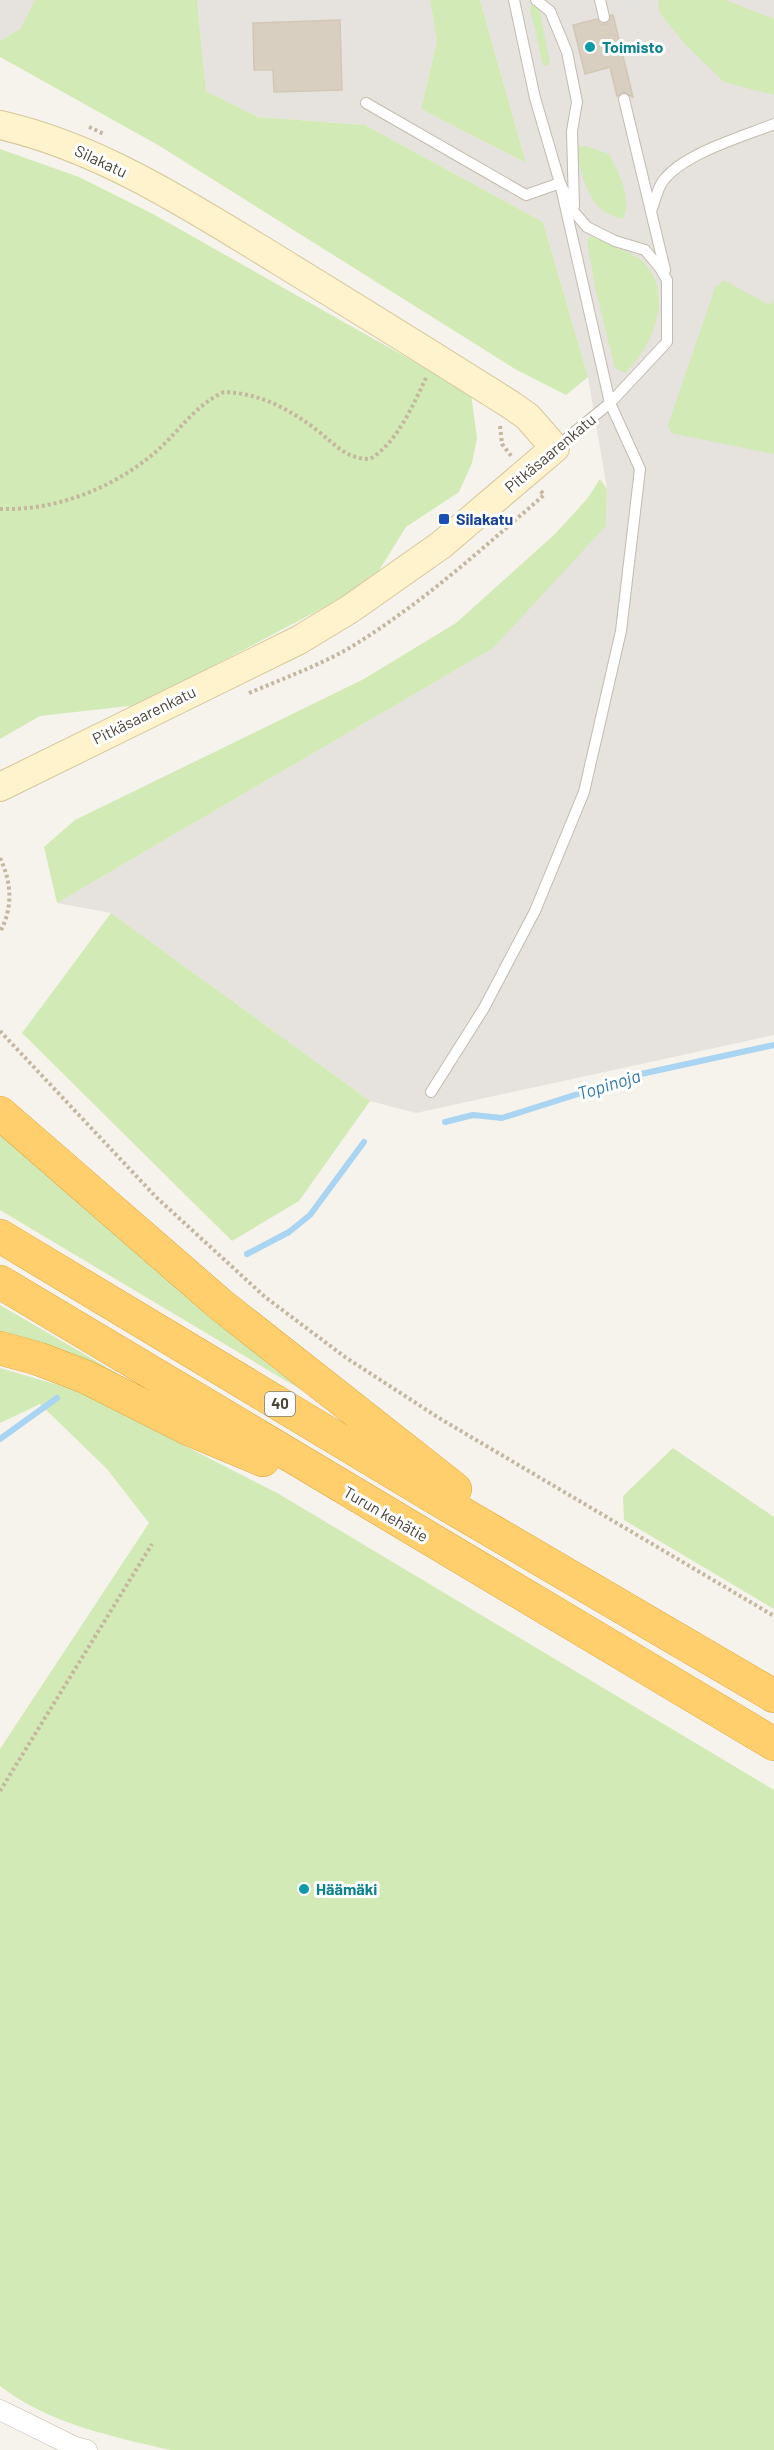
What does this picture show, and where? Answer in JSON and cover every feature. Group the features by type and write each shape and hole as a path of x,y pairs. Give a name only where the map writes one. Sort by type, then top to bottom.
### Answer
{"highway":[{"path":"0,1113 221,1305 561,1570"},
{"name":"Turun kehätie","path":"0,1236 464,1537 774,1744"},
{"name":"Turun kehätie","path":"0,1282 381,1511 561,1570 774,1696"},
{"path":"0,1348 39,1359 86,1377 189,1429 381,1511"}],"street":[{"name":"Silakatu","path":"0,125 59,142 103,160 221,224 511,405 527,416 555,448"},
{"name":"Pitkäsaarenkatu","path":"3,784 299,640 350,609 441,546 555,448"},
{"path":"0,2410 75,2447 87,2450"}],"lane":[{"path":"432,1092 484,1008 535,911 584,792 621,631 640,469 610,403 560,183 535,98 514,0"},
{"path":"536,0 550,11 567,52 577,102 572,131 574,212"},
{"path":"600,0 604,17"},
{"name":"Pitkäsaarenkatu","path":"555,448 610,403 667,342 667,279 624,99"},
{"path":"366,103 526,195 560,183"},
{"path":"651,212 662,183 673,171 702,153 774,124"},
{"path":"560,183 574,212 587,227 604,236 645,250 667,279"}],"path":[{"path":"87,126 107,135"},
{"path":"0,510 43,507 70,500 114,479 153,455 197,408 224,392 265,398 318,431 348,455 370,459 381,453 411,409 436,357"},
{"path":"241,697 345,650 442,583 544,495 505,449 499,432 501,422 511,405"},
{"path":"0,858 8,880 10,900 7,919 0,932"},
{"path":"0,1031 156,1197 265,1297 345,1357 439,1418 774,1616"},
{"path":"0,1791 152,1544"}],"shaded area":[{"path":"0,0 35,0 21,28 0,41"},
{"path":"197,0 430,0 437,41 421,109 526,163 480,0 774,0 774,1035 416,1113 370,1101 111,913 57,903 486,652 606,526 607,489 588,377 543,222 365,125 258,117 206,91"},
{"path":"616,0 654,0 654,3 618,10"}],"green space":[{"path":"35,0 197,0 206,91 258,117 365,125 543,222 588,377 566,395 515,369 158,145 0,57 0,41 21,28"},
{"path":"430,0 480,0 526,163 421,109 437,41"},
{"path":"658,0 725,0 774,19 774,95 724,82 683,42 660,13"},
{"path":"534,3 539,6 550,64 543,66 530,8"},
{"path":"586,146 609,154 613,161 625,195 626,211 623,219 601,209 589,192 574,147"},
{"path":"0,149 79,177 153,214 471,394 477,438 472,463 459,492 406,527 378,572 344,597 138,705 40,716 0,739"},
{"path":"589,237 602,240 638,258 653,276 658,290 659,305 651,335 644,350 625,373 615,368 595,287 587,242"},
{"path":"724,280 769,305 774,299 774,454 671,433 668,425 715,288"},
{"path":"600,479 607,489 606,526 493,648 57,903 44,847 75,820 364,679 456,623 556,533 587,499"},
{"path":"111,913 370,1101 299,1201 232,1241 22,1033"},
{"path":"0,1130 350,1419 0,1210"},
{"path":"0,1305 144,1389 0,1337"},
{"path":"0,1368 75,1390 279,1494 774,1790 774,2450 170,2450 81,2427 39,2410 0,2386 0,1749 149,1523 107,1469 40,1404 0,1423"},
{"path":"673,1448 774,1517 774,1609 624,1520 623,1496"}],"building":[{"path":"613,15 633,97 623,92 617,96 610,67 585,74 573,25 597,19 601,24 606,24"},
{"path":"340,20 342,90 274,92 273,70 254,70 253,23"}],"waterway":[{"name":"Topinoja","path":"445,1122 473,1115 502,1118 641,1074 774,1045"},
{"name":"Topinoja","path":"247,1254 289,1232 310,1215 364,1142"},
{"name":"Topinoja","path":"0,1439 57,1398"}],"place":[{"name":"Toimisto","path":"590,47"},
{"name":"Silakatu","path":"444,519"},
{"name":"Häämäki","path":"304,1889"}]}
